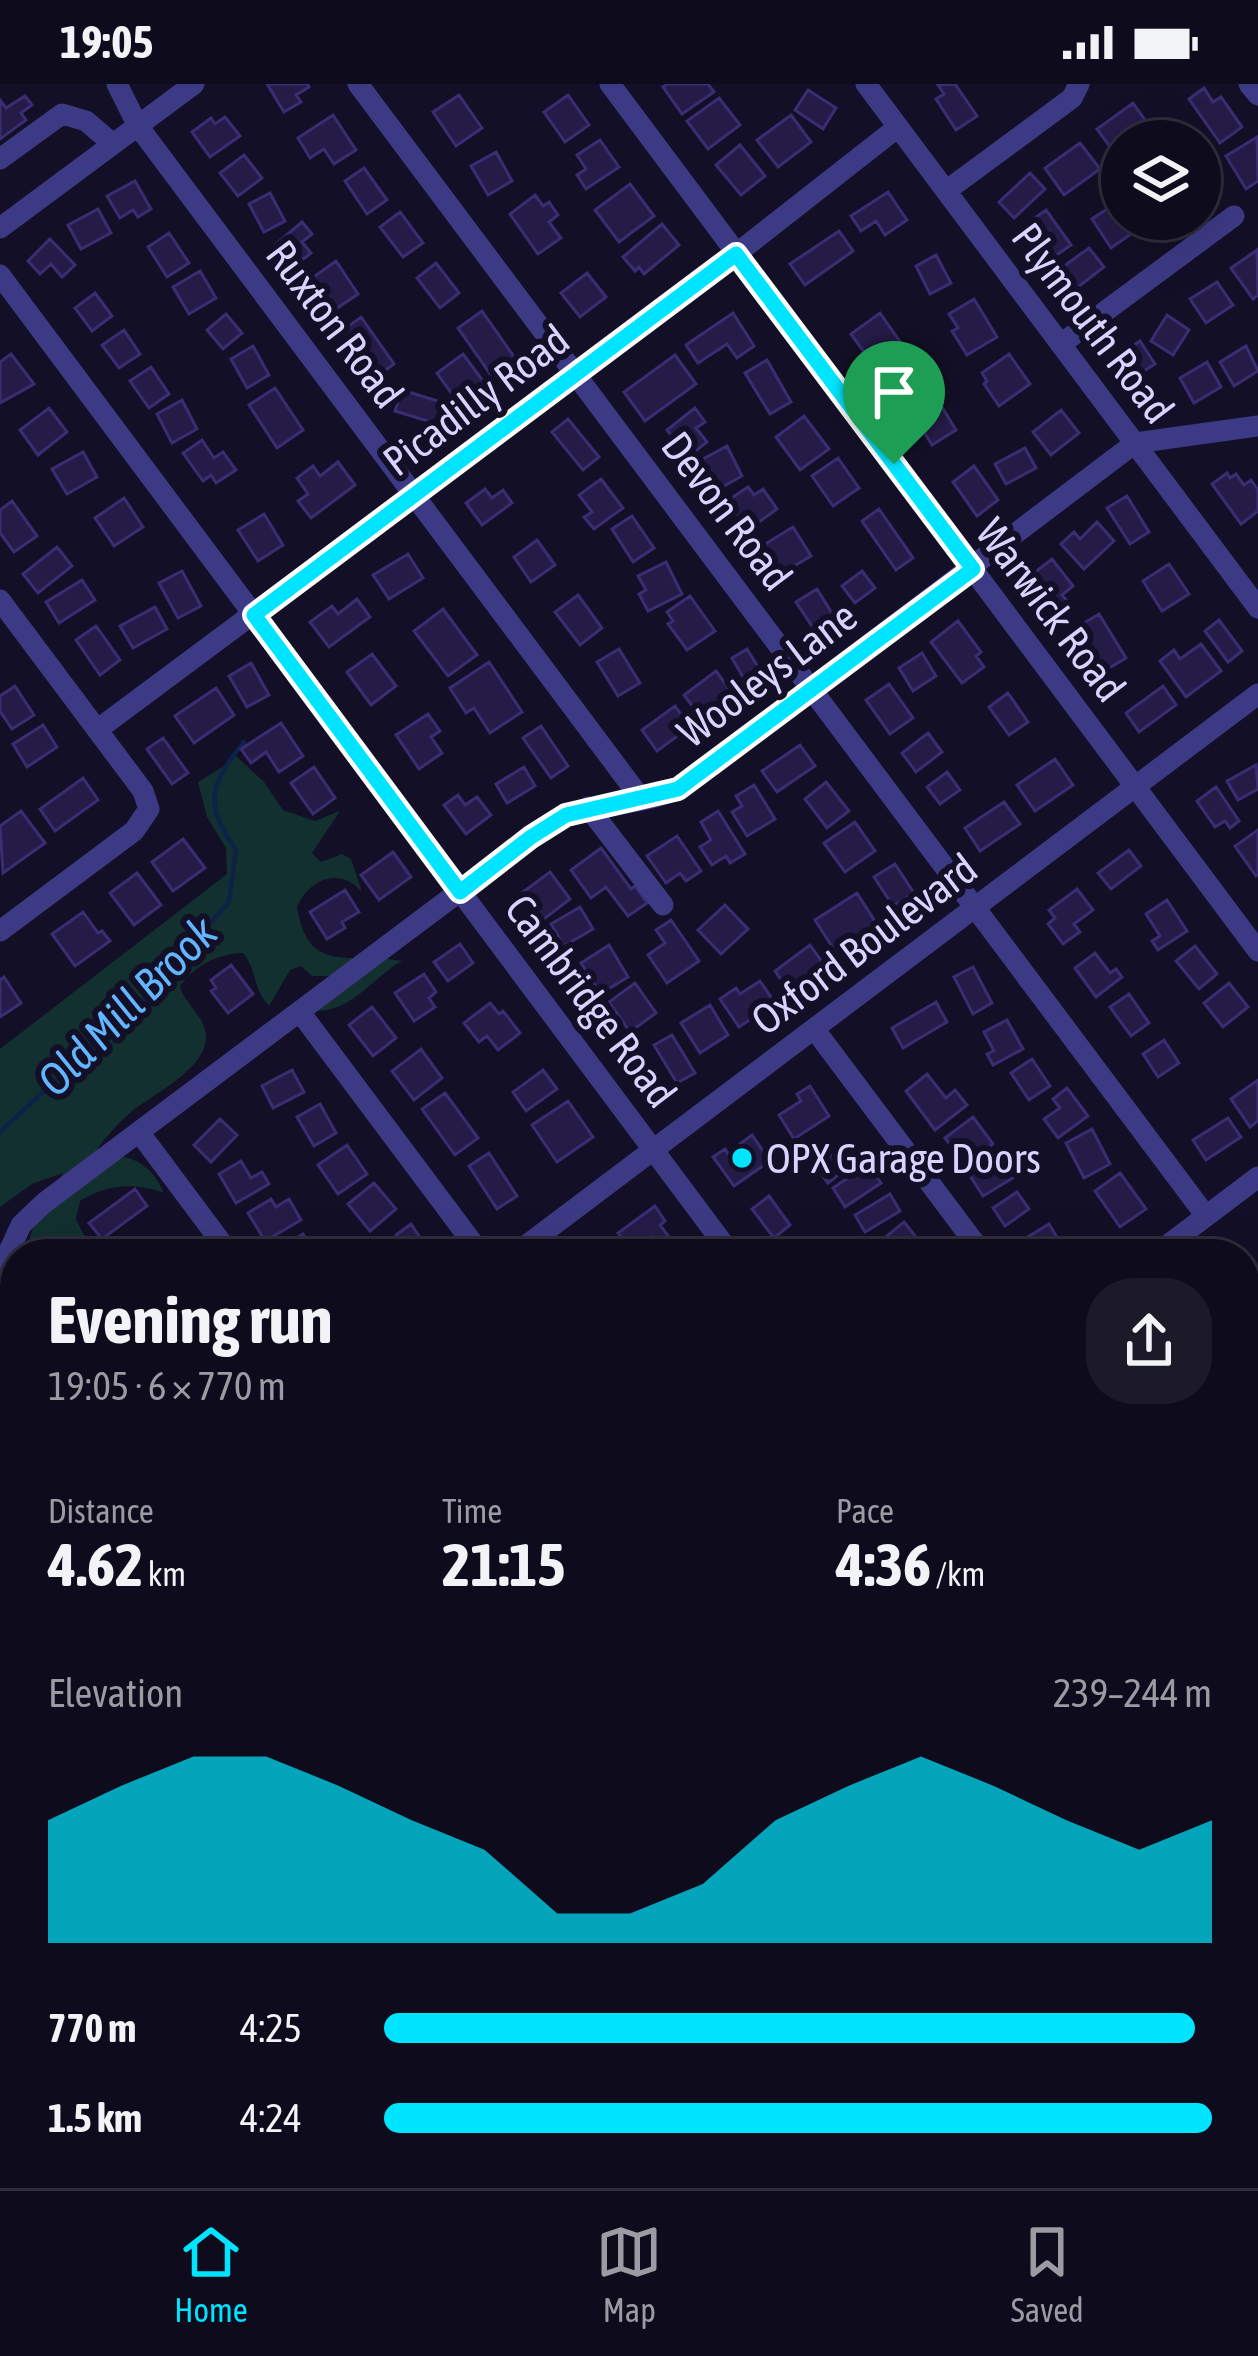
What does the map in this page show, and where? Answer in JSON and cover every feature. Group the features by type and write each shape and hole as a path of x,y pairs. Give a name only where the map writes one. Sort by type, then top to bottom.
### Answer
{"street":[{"name":"Ruxton Road","path":"117,84 138,126 642,800"},
{"path":"2,218 194,84"},
{"name":"Devon Road","path":"358,84 1206,1216"},
{"name":"Warwick Road","path":"610,84 1258,951"},
{"name":"Plymouth Road","path":"866,84 1258,608"},
{"path":"946,191 1072,98 1079,84"},
{"path":"1249,84 1258,95"},
{"path":"0,159 62,114 86,121 113,144"},
{"name":"Picadilly Road","path":"97,730 736,254 898,127"},
{"path":"1060,344 1234,216"},
{"name":"Cambridge Road","path":"0,275 720,1239"},
{"path":"1135,443 1258,426"},
{"name":"Wooleys Lane","path":"12,1239 32,1213 548,824 588,807 642,800 678,789 1135,443"},
{"path":"0,600 143,791 149,809 134,831 1,927"},
{"name":"Oxford Boulevard","path":"535,1239 1258,694"},
{"path":"588,807 663,905"},
{"path":"300,1012 470,1239"},
{"path":"814,1030 972,1239"},
{"path":"139,1132 219,1239"},
{"path":"1176,1239 1258,1178"}],"green space":[{"path":"234,754 264,782 283,810 315,821 340,811 312,853 321,862 342,854 351,859 362,892 335,878 309,889 297,907 311,944 335,956 402,961 350,1000 314,1011 331,976 312,976 301,966 290,970 269,1006 243,953 216,958 193,972 180,986 206,1034 199,1058 126,1117 94,1154 137,1161 152,1173 164,1193 142,1187 100,1191 80,1201 76,1219 87,1239 30,1239 37,1214 63,1173 32,1184 0,1207 0,1049 227,874 226,848 207,817 198,782"}],"building":[{"path":"267,84 309,87 296,95 301,102 284,112"},
{"path":"708,84 714,92 682,114 663,87"},
{"path":"955,84 977,116 956,130 936,99 944,94 938,85"},
{"path":"1204,88 1213,102 1221,97 1242,127 1221,142 1221,120 1204,120 1189,99"},
{"path":"808,90 836,108 823,129 795,110"},
{"path":"459,95 482,128 456,146 433,112"},
{"path":"568,95 589,125 565,142 544,112"},
{"path":"25,96 32,105 21,113 26,120 0,139 0,100 6,108"},
{"path":"719,98 740,125 708,149 687,121"},
{"path":"1133,103 1145,120 1109,120"},
{"path":"333,115 356,150 334,164 324,149 310,158 298,138"},
{"path":"791,115 811,142 778,167 757,140"},
{"path":"225,117 240,136 210,157 192,132 211,118 215,124"},
{"path":"1257,137 1258,181 1246,189 1226,156"},
{"path":"600,140 619,167 586,189 577,175 586,169 577,155"},
{"path":"1080,143 1100,169 1064,195 1045,168"},
{"path":"740,145 765,176 741,195 716,165"},
{"path":"496,152 512,181 488,195 471,166"},
{"path":"244,155 262,178 238,196 220,173"},
{"path":"364,168 387,200 367,214 345,181"},
{"path":"1030,173 1045,189 1014,218 999,202"},
{"path":"135,181 151,209 138,217 133,210 120,218 107,196"},
{"path":"630,184 654,216 619,242 595,210"},
{"path":"888,192 907,220 885,235 876,221 861,231 851,216"},
{"path":"270,193 285,221 264,232 249,204"},
{"path":"535,195 543,206 549,202 558,215 549,222 561,238 538,254 510,214"},
{"path":"98,209 111,233 81,249 68,225"},
{"path":"1046,210 1071,245 1048,261 1023,226"},
{"path":"400,212 423,243 403,257 380,227"},
{"path":"302,222 312,234 302,242 311,253 293,267 275,245"},
{"path":"662,224 679,245 644,274 639,267 635,271 623,257"},
{"path":"839,231 853,251 805,285 790,264"},
{"path":"169,233 189,263 167,277 148,247"},
{"path":"50,239 75,265 62,277 51,264 40,274 28,261"},
{"path":"1089,248 1104,267 1069,294 1053,274"},
{"path":"1257,250 1258,295 1253,299 1231,268"},
{"path":"936,255 951,283 930,294 916,266"},
{"path":"336,261 358,294 327,315 305,283"},
{"path":"436,263 459,293 440,308 417,278"},
{"path":"200,271 216,298 189,314 173,287"},
{"path":"587,273 606,297 580,317 561,293"},
{"path":"1217,282 1233,305 1206,323 1190,299"},
{"path":"95,293 112,316 92,331 75,308"},
{"path":"974,299 997,337 967,355 952,331 958,328 949,314"},
{"path":"482,311 519,364 495,381 458,328"},
{"path":"733,313 754,346 737,358 727,344 698,363 686,345"},
{"path":"880,313 906,350 877,370 851,334"},
{"path":"226,314 242,333 223,349 207,330"},
{"path":"1167,315 1189,330 1173,355 1151,341"},
{"path":"361,317 394,364 375,378 342,331"},
{"path":"124,330 140,354 119,368 102,345"},
{"path":"1140,341 1155,364 1128,381 1114,358"},
{"path":"253,346 269,375 247,388 231,359"},
{"path":"1246,346 1258,371 1234,386 1220,362"},
{"path":"11,354 34,384 0,403 0,362"},
{"path":"463,354 486,385 459,404 437,373"},
{"path":"1009,354 1030,384 999,406 982,373"},
{"path":"675,355 696,384 645,421 624,392"},
{"path":"767,360 791,402 770,414 745,373"},
{"path":"1207,362 1221,387 1194,403 1180,378"},
{"path":"151,367 169,394 149,408 130,381"},
{"path":"275,388 303,430 277,448 249,405"},
{"path":"402,390 444,403 437,424 395,411"},
{"path":"925,394 936,411 942,407 956,430 932,445 907,405"},
{"path":"182,400 197,429 172,443 157,414"},
{"path":"49,408 67,432 38,455 20,430"},
{"path":"695,408 705,422 696,428 707,442 688,457 667,430"},
{"path":"1061,410 1079,433 1051,455 1033,432"},
{"path":"804,416 829,449 800,470 776,437"},
{"path":"568,419 599,457 583,470 552,432"},
{"path":"202,440 214,458 223,452 236,470 216,483 211,475 203,481 183,453"},
{"path":"727,446 742,476 717,490 701,460"},
{"path":"1025,448 1036,468 1006,484 995,464"},
{"path":"83,452 97,477 67,494 52,469"},
{"path":"838,458 859,488 833,506 812,476"},
{"path":"338,462 355,485 311,518 298,501 308,494 297,478 313,466 320,476"},
{"path":"974,466 998,500 977,516 953,482"},
{"path":"1227,473 1230,478 1236,474 1244,485 1251,480 1258,490 1258,511 1241,524 1212,484"},
{"path":"601,479 623,508 594,529 584,517 592,512 579,495"},
{"path":"748,487 754,495 763,489 777,509 748,530 727,501"},
{"path":"485,489 492,498 503,490 512,503 482,525 466,503"},
{"path":"1127,496 1149,532 1130,544 1107,508"},
{"path":"124,498 143,527 114,546 95,518"},
{"path":"12,501 37,536 14,552 0,533 0,510"},
{"path":"879,509 913,558 896,570 862,521"},
{"path":"264,514 283,545 258,561 238,530"},
{"path":"632,516 654,548 633,562 612,529"},
{"path":"1097,522 1114,541 1084,569 1061,544 1074,532 1080,539"},
{"path":"793,527 811,556 779,575 762,546"},
{"path":"537,540 555,565 531,582 514,557"},
{"path":"57,547 72,566 38,593 23,574"},
{"path":"408,554 423,578 389,599 373,575"},
{"path":"1052,559 1073,586 1062,595 1069,603 1054,615 1026,579"},
{"path":"666,562 682,594 648,611 639,594 646,590 638,576"},
{"path":"1169,564 1189,594 1162,611 1143,581"},
{"path":"182,571 201,606 178,618 159,583"},
{"path":"862,571 875,588 855,603 842,586"},
{"path":"82,580 95,600 59,623 46,602"},
{"path":"817,589 835,618 815,631 796,602"},
{"path":"578,595 602,628 580,645 555,612"},
{"path":"690,596 715,631 687,650 668,624 673,621 667,612"},
{"path":"357,599 370,617 329,647 310,622 332,606 338,614"},
{"path":"155,607 167,629 133,648 120,626"},
{"path":"443,609 477,655 448,676 414,631"},
{"path":"1099,614 1126,658 1101,673 1074,629"},
{"path":"1219,620 1242,651 1228,662 1205,631"},
{"path":"958,621 981,652 976,656 984,667 962,683 931,642"},
{"path":"96,626 120,660 100,675 76,640"},
{"path":"1201,644 1221,671 1186,697 1160,661 1174,650 1180,659"},
{"path":"619,649 640,683 618,696 597,662"},
{"path":"747,649 763,675 747,684 732,658"},
{"path":"922,653 936,676 913,691 899,668"},
{"path":"372,654 396,686 371,705 347,672"},
{"path":"489,662 522,712 490,733 474,708 466,713 450,688"},
{"path":"251,663 269,695 247,707 229,676"},
{"path":"716,671 733,694 701,718 684,695"},
{"path":"889,684 913,718 890,734 866,700"},
{"path":"15,686 34,715 12,729 0,711 0,696"},
{"path":"1163,686 1176,705 1139,732 1126,713"},
{"path":"216,688 234,715 194,743 175,716"},
{"path":"1008,693 1028,722 1009,735 989,707"},
{"path":"675,706 690,727 657,751 642,730"},
{"path":"428,714 440,731 431,737 442,753 419,769 396,735"},
{"path":"281,723 303,756 279,772 266,752 251,763 241,749"},
{"path":"43,725 57,747 27,767 13,744"},
{"path":"541,726 568,766 551,778 523,738"},
{"path":"928,733 942,752 916,772 902,753"},
{"path":"163,738 188,773 172,784 147,749"},
{"path":"800,745 815,766 777,792 762,771"},
{"path":"1055,759 1073,785 1035,811 1017,785"},
{"path":"1256,765 1258,789 1238,800 1227,781"},
{"path":"314,767 335,798 313,814 291,783"},
{"path":"524,767 535,786 507,803 496,784"},
{"path":"947,772 960,790 940,804 927,787"},
{"path":"83,778 98,800 55,831 40,809"},
{"path":"826,782 849,811 827,828 805,799"},
{"path":"754,785 775,819 747,836 732,812 742,806 736,796"},
{"path":"1216,787 1239,821 1230,828 1225,821 1215,827 1197,801"},
{"path":"458,795 465,805 477,797 491,815 466,834 444,805"},
{"path":"1004,802 1020,824 980,851 965,828"},
{"path":"21,811 45,843 3,873 0,826"},
{"path":"718,811 745,854 730,863 726,856 712,865 700,847 711,840 701,822"},
{"path":"855,822 875,851 845,872 824,843"},
{"path":"1258,830 1258,874 1256,876 1235,846"},
{"path":"677,836 701,871 686,881 680,873 666,883 647,856"},
{"path":"183,839 205,868 173,891 152,862"},
{"path":"601,848 647,903 628,916 606,887 591,898 571,870"},
{"path":"1129,850 1141,866 1111,889 1098,873"},
{"path":"393,852 411,877 379,900 361,875"},
{"path":"895,864 914,893 893,906 874,877"},
{"path":"550,872 570,899 544,919 523,892"},
{"path":"137,873 161,905 134,925 110,893"},
{"path":"1077,889 1093,910 1074,924 1080,932 1063,944 1048,924 1055,918 1049,910"},
{"path":"345,890 359,912 327,939 310,912"},
{"path":"857,893 878,926 836,953 815,920"},
{"path":"1167,900 1187,931 1158,950 1152,941 1160,936 1146,914"},
{"path":"725,905 748,929 721,954 698,930"},
{"path":"580,907 593,929 564,946 551,924"},
{"path":"83,912 110,941 75,966 52,934"},
{"path":"671,920 699,961 667,983 648,955 665,943 656,930"},
{"path":"460,944 473,963 448,981 434,962"},
{"path":"609,945 628,977 600,994 581,963"},
{"path":"810,945 825,966 789,991 775,971"},
{"path":"1195,946 1217,974 1199,989 1176,961"},
{"path":"1095,953 1110,973 1116,969 1122,977 1096,997 1075,968"},
{"path":"231,965 253,994 228,1013 211,991 216,988 211,980"},
{"path":"973,967 992,1003 973,1014 954,977"},
{"path":"424,974 436,992 429,998 435,1007 414,1021 395,993"},
{"path":"4,977 21,1003 0,1017 0,980"},
{"path":"760,981 775,1003 739,1027 720,999 736,988 740,994"},
{"path":"635,983 656,1013 630,1032 609,1002"},
{"path":"1229,983 1248,1007 1223,1027 1204,1003"},
{"path":"1129,994 1149,1023 1131,1036 1110,1007"},
{"path":"936,1002 947,1022 903,1048 892,1028"},
{"path":"490,1003 520,1033 498,1050 487,1036 479,1042 464,1023"},
{"path":"710,1005 728,1035 700,1053 681,1023"},
{"path":"372,1007 396,1038 373,1056 349,1025"},
{"path":"1007,1020 1023,1049 993,1065 987,1054 994,1051 984,1032"},
{"path":"672,1035 695,1073 677,1083 654,1045"},
{"path":"1164,1040 1179,1063 1158,1077 1143,1054"},
{"path":"421,1049 442,1078 414,1100 392,1071"},
{"path":"1032,1059 1050,1086 1029,1100 1011,1073"},
{"path":"292,1070 304,1092 273,1108 262,1086"},
{"path":"543,1070 557,1089 526,1111 513,1092"},
{"path":"927,1074 946,1098 955,1090 967,1105 935,1130 906,1091"},
{"path":"1258,1080 1258,1121 1250,1127 1231,1099"},
{"path":"810,1086 829,1116 794,1139 779,1115 801,1101 797,1094"},
{"path":"1067,1088 1088,1116 1058,1138 1044,1119 1060,1108 1053,1099"},
{"path":"445,1093 478,1138 455,1155 422,1109"},
{"path":"568,1101 593,1137 557,1162 532,1125"},
{"path":"320,1104 336,1133 314,1146 297,1117"},
{"path":"973,1117 993,1144 966,1165 945,1138"},
{"path":"1228,1118 1241,1137 1206,1160 1193,1140"},
{"path":"220,1119 237,1135 211,1162 194,1145"},
{"path":"1092,1129 1110,1164 1084,1178 1066,1143"},
{"path":"752,1135 770,1161 734,1186 713,1157 725,1149 731,1158"},
{"path":"850,1140 862,1156 828,1183 816,1167"},
{"path":"347,1145 367,1174 338,1194 318,1165"},
{"path":"1000,1151 1016,1176 983,1196 967,1171"},
{"path":"489,1153 517,1196 497,1209 469,1166"},
{"path":"241,1161 251,1178 262,1172 269,1184 236,1203 219,1174"},
{"path":"868,1164 881,1183 845,1207 833,1188"},
{"path":"1120,1173 1146,1209 1120,1227 1095,1191"},
{"path":"374,1183 396,1209 370,1231 348,1204"},
{"path":"135,1189 147,1206 102,1239 89,1223"},
{"path":"1017,1192 1029,1209 1005,1226 993,1208"},
{"path":"890,1194 900,1211 865,1232 855,1215"},
{"path":"769,1196 790,1225 774,1238 752,1209"},
{"path":"271,1199 276,1207 289,1199 301,1220 264,1239 248,1213"},
{"path":"655,1206 669,1237 623,1239 618,1233"},
{"path":"904,1222 918,1239 883,1239"},
{"path":"411,1224 421,1239 398,1239 396,1235"},
{"path":"1049,1224 1058,1239 1027,1239"}],"waterway":[{"name":"Old Mill Brook","path":"0,1132 144,998 229,902 236,850 219,819 215,794 224,770 244,742"}],"place":[{"name":"OPX Garage Doors","path":"742,1158"}],"route":[{"path":"736,254 894,464 973,569 678,789 566,815 460,892 254,615 736,254"}]}
